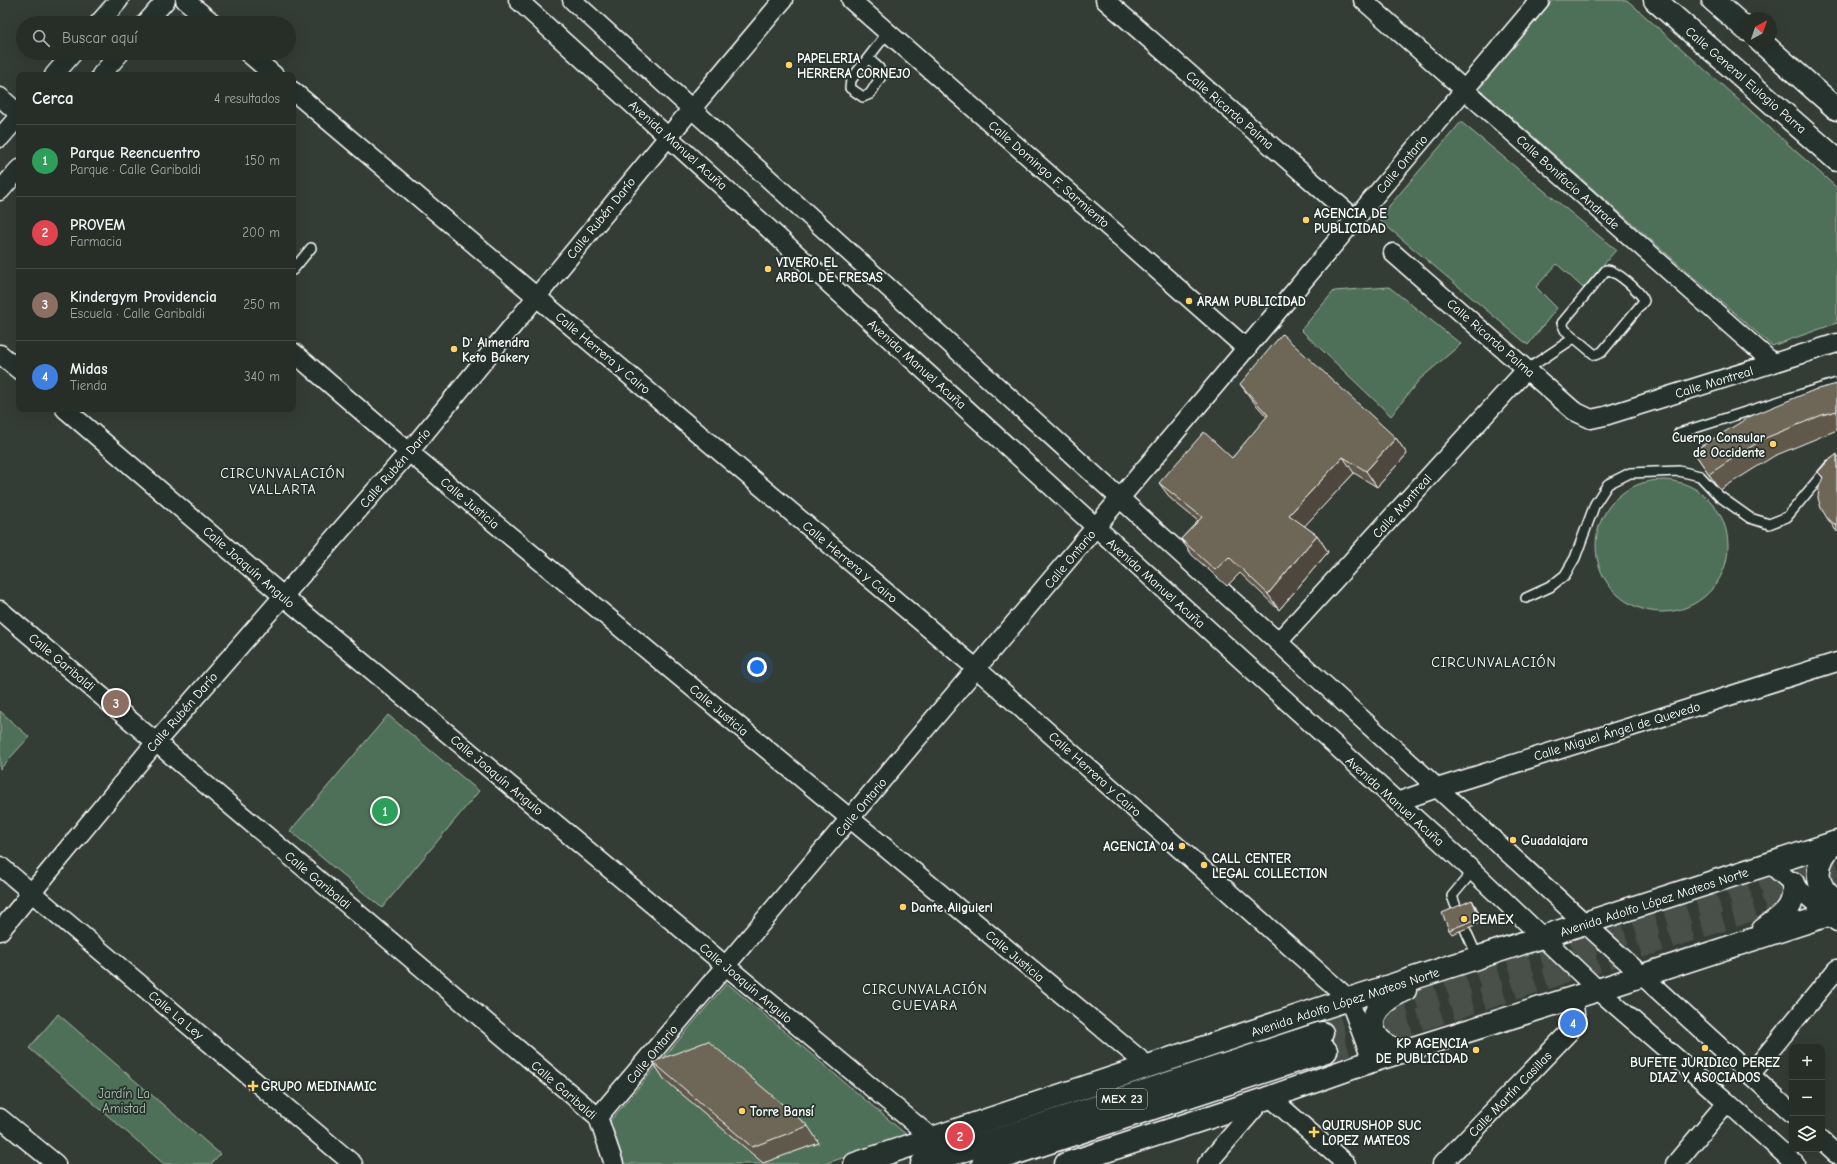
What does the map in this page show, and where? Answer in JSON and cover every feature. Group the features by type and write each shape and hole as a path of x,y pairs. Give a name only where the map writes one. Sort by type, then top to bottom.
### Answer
{"main road":[{"name":"Calle General Eulogio Parra","path":"1655,0 1837,160"},
{"path":"1713,0 1741,25"},
{"path":"1768,48 1837,109"},
{"path":"1066,1164 1266,1099 1400,1052 1642,976 1835,912 1829,896 1823,889 1818,873 1822,857 1836,842"},
{"name":"Avenida Adolfo López Mateos Norte","path":"860,1163 1349,999 1429,975 1836,842"},
{"path":"1753,939 1782,916 1789,908 1793,901 1793,883"},
{"path":"1400,1052 1385,1044 1378,1038 1374,1027 1374,1015 1381,1004 1392,996 1416,985 1429,975"},
{"name":"Avenida Adolfo López Mateos Norte","path":"922,1164 1324,1042 983,1164"}],"street":[{"path":"105,16 119,0"},
{"path":"152,16 166,0"},
{"path":"186,0 205,16"},
{"name":"Avenida Manuel Acuña","path":"518,0 1397,802 1598,990 1727,1102 1795,1164"},
{"path":"572,0 693,108 1789,1110"},
{"name":"Calle Rubén Darío","path":"0,931 156,742 409,452 668,137 783,0"},
{"name":"Calle Domingo F. Sarmiento","path":"851,0 1247,349"},
{"name":"Calle Ricardo Palma","path":"1106,0 1355,219"},
{"name":"Calle Bonifacio Andrade","path":"1363,0 1774,363"},
{"name":"Calle Ontario","path":"598,1117 1121,499 1540,0"},
{"path":"57,72 68,60"},
{"path":"104,72 114,60"},
{"path":"256,60 270,72"},
{"name":"Calle Herrera y Cairo","path":"296,94 977,669 1349,999 1372,1062"},
{"path":"0,97 10,122"},
{"path":"0,191 16,172"},
{"name":"Calle Ricardo Palma","path":"1393,252 1574,411 1591,419"},
{"name":"Calle Montreal","path":"1591,419 1605,416 1837,342"},
{"path":"0,354 16,367"},
{"name":"Calle Justicia","path":"296,355 409,452 1148,1066"},
{"name":"Calle Montreal","path":"1278,642 1526,370"},
{"name":"Calle Joaquín Angulo","path":"68,412 283,596 932,1138"},
{"name":"Calle Garibaldi","path":"0,610 598,1117 614,1164"},
{"name":"Calle Miguel Ángel de Quevedo","path":"1397,802 1437,788 1837,662"},
{"path":"1770,864 1793,883 1835,912"},
{"name":"Calle La Ley","path":"0,866 353,1164"},
{"path":"1750,1075 1837,969"},
{"name":"Calle Martín Casillas","path":"1442,1164 1570,1031 1575,1024 1576,1013 1572,998"},
{"path":"1207,1164 1266,1099 1346,1164"},
{"path":"1675,1164 1727,1102"},
{"path":"0,1118 56,1164"},
{"path":"1825,1143 1837,1154"}],"lane":[{"path":"868,58 888,32"},
{"path":"296,266 311,248"},
{"path":"1606,270 1614,271 1643,298 1642,305 1599,354 1592,353 1574,338 1562,327 1564,319 1606,270"},
{"path":"1526,370 1574,338"},
{"path":"1679,433 1837,383"},
{"path":"1526,598 1550,587 1565,575 1575,558 1595,504 1608,484 1630,472 1679,472 1700,476 1719,496 1750,518 1769,524 1787,517 1830,465 1837,462"},
{"path":"1458,912 1452,896 1473,872"},
{"path":"1465,929 1478,958"}],"green space":[{"path":"1553,0 1627,0 1837,188 1837,323 1772,346 1479,89"},
{"path":"1461,122 1616,250 1583,288 1557,264 1536,287 1557,308 1528,345 1378,219"},
{"path":"1389,287 1461,344 1419,380 1391,416 1301,330 1334,291"},
{"path":"1668,480 1687,485 1699,491 1709,499 1717,509 1723,521 1727,533 1727,559 1723,571 1717,583 1709,593 1699,601 1687,607 1675,611 1656,612 1637,607 1625,601 1615,593 1607,583 1601,571 1597,559 1596,540 1601,521 1607,509 1615,499 1625,491 1637,485 1649,481"},
{"path":"0,711 29,737 0,769"},
{"path":"388,715 479,791 382,908 290,831"},
{"path":"727,983 908,1136 824,1164 624,1164 610,1121"},
{"name":"Jardín La Amistad","path":"58,1014 220,1154 211,1164 164,1164 29,1048"}],"building":[{"path":"1282,334 1396,438 1366,471 1343,457 1289,515 1317,535 1268,594 1229,557 1215,570 1181,539 1202,517 1159,483 1204,432 1232,458 1268,415 1240,384"},
{"path":"1837,384 1837,411 1822,415 1763,439 1709,474 1693,451 1751,416 1814,390"},
{"path":"1837,454 1837,526 1827,518 1821,508 1818,498 1819,487 1823,477 1818,472"},
{"name":"PEMEX","path":"1472,900 1480,918 1449,930 1442,913"},
{"name":"Torre Bansí","path":"708,1041 808,1126 752,1147 653,1062"}],"tunnel":[{"path":"1322,1033 1837,865"},
{"path":"1326,1051 1837,882"}],"place":[{"name":"PAPELERIA HERRERA CORNEJO","path":"789,65"},
{"name":"AGENCIA DE PUBLICIDAD","path":"1306,220"},
{"name":"VIVERO EL ARBOL DE FRESAS","path":"768,269"},
{"name":"ARAM PUBLICIDAD","path":"1189,301"},
{"name":"D' Almendra Keto Bakery","path":"454,349"},
{"name":"Cuerpo Consular de Occidente","path":"1773,444"},
{"name":"Kindergym Providencia","path":"116,703"},
{"name":"Parque Reencuentro","path":"385,811"},
{"name":"Guadalajara","path":"1513,840"},
{"name":"AGENCIA 04","path":"1182,846"},
{"name":"CALL CENTER LEGAL COLLECTION","path":"1204,865"},
{"name":"Dante Aliguieri","path":"903,907"},
{"name":"PEMEX","path":"1464,919"},
{"name":"Midas","path":"1573,1023"},
{"name":"BUFETE JURIDICO PEREZ DIAZ Y ASOCIADOS","path":"1705,1048"},
{"name":"KP AGENCIA DE PUBLICIDAD","path":"1476,1050"},
{"name":"GRUPO MEDINAMIC","path":"253,1086"},
{"name":"Torre Bansí","path":"742,1111"},
{"name":"QUIRUSHOP SUC LOPEZ MATEOS","path":"1314,1132"},
{"name":"PROVEM","path":"960,1136"}],"district":[{"name":"CIRCUNVALACIÓN VALLARTA","path":"283,482"},
{"name":"CIRCUNVALACIÓN","path":"1494,662"},
{"name":"CIRCUNVALACIÓN GUEVARA","path":"925,998"}]}
